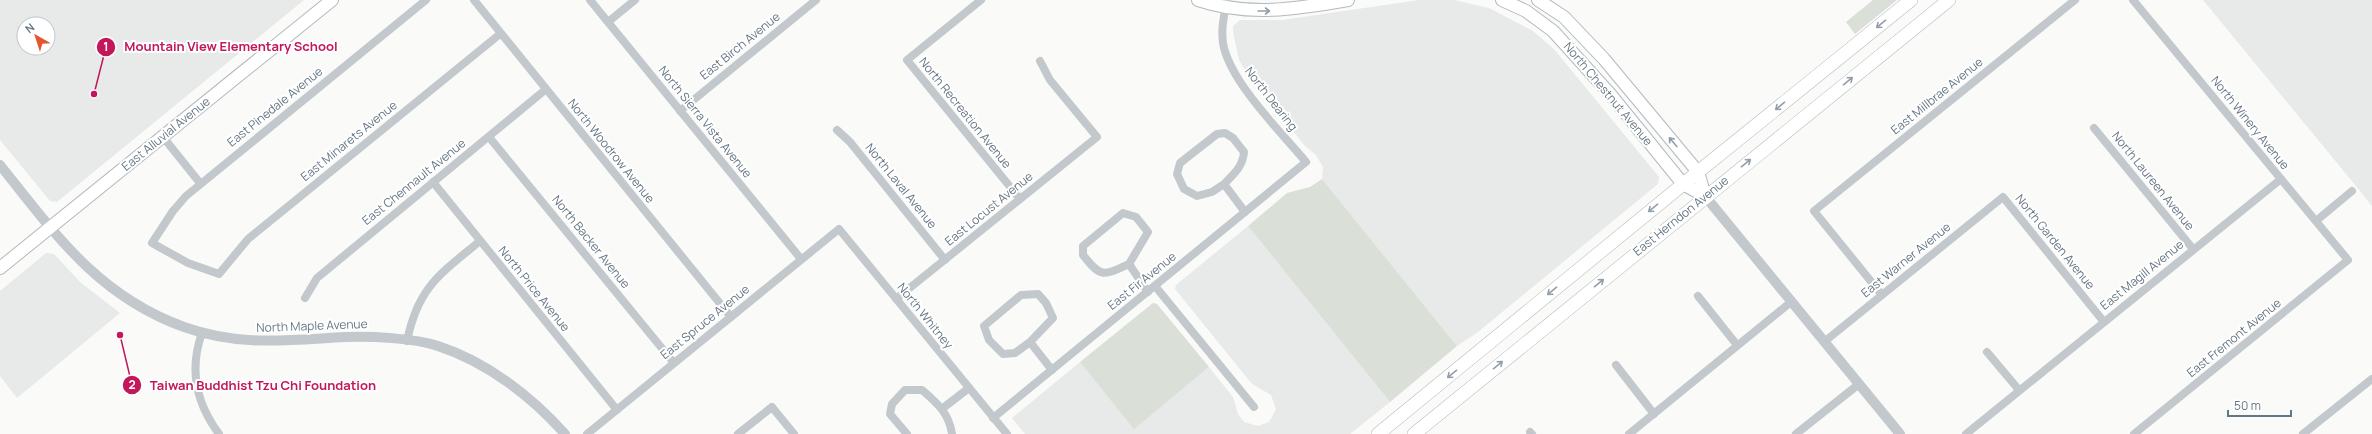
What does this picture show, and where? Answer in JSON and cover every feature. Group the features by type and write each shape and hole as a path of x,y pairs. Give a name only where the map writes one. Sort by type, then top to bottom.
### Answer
{"main road":[{"name":"East Alluvial Avenue","path":"0,268 332,0"},
{"path":"1198,0 1268,11 1348,0"},
{"name":"North Chestnut Avenue","path":"1502,0 1524,5 1565,43 1683,184 1705,196"},
{"path":"1524,5 1526,2 1539,0"},
{"name":"North Chestnut Avenue","path":"1539,0 1564,17 1586,39 1698,172 1705,196"},
{"name":"East Herndon Avenue","path":"1378,434 1683,184 1911,0"},
{"name":"East Herndon Avenue","path":"1414,434 1705,196 1949,0"},
{"path":"1524,5 1539,9 1575,38 1586,39"}],"street":[{"name":"East Pinedale Avenue","path":"152,244 173,211 200,183 426,0"},
{"name":"North Woodrow Avenue","path":"474,0 545,90 731,317"},
{"name":"North Sierra Vista Avenue","path":"590,0 801,259"},
{"path":"608,22 635,0"},
{"name":"East Birch Avenue","path":"680,111 816,0"},
{"name":"North Recreation Avenue","path":"981,0 907,60 1020,199"},
{"name":"East Millbrae Avenue","path":"1882,295 1814,211 2075,0"},
{"name":"North Winery Avenue","path":"2133,0 2348,260"},
{"name":"North Dearing","path":"1226,4 1223,40 1234,70 1253,98 1306,162"},
{"name":"East Minarets Avenue","path":"152,244 188,263 219,274 248,239 500,34"},
{"name":"East Locust Avenue","path":"896,299 1097,137 1050,80 1040,62"},
{"name":"East Chennault Avenue","path":"305,298 317,278 545,90"},
{"name":"North Laureen Avenue","path":"2094,128 2193,249"},
{"name":"North Laval Avenue","path":"837,130 850,142 945,260"},
{"path":"1225,133 1233,138 1244,152 1244,160 1238,171 1224,184 1212,192 1197,196 1184,189 1177,174 1180,163 1217,134 1225,133"},
{"path":"163,137 200,183"},
{"name":"North Backer Avenue","path":"489,137 674,363"},
{"name":"East Fir Avenue","path":"993,418 1306,162"},
{"name":"North Maple Avenue","path":"0,165 50,228 86,267 119,294 152,314 202,333 257,342 368,337 437,345 473,361 533,401 565,434"},
{"name":"East Magill Avenue","path":"1966,434 2280,179"},
{"name":"North Price Avenue","path":"433,182 617,410"},
{"path":"1224,184 1245,212"},
{"path":"2316,221 2352,191"},
{"name":"North Chestnut Avenue","path":"1705,196 1900,434"},
{"name":"East Warner Avenue","path":"1824,342 2003,197"},
{"name":"North Garden Avenue","path":"2003,197 2104,322"},
{"path":"1123,213 1136,217 1148,232 1129,264 1108,274 1095,270 1083,254 1083,246 1123,213"},
{"name":"East Spruce Avenue","path":"587,434 839,228"},
{"name":"North Whitney","path":"839,228 1007,434"},
{"path":"407,341 416,308 424,292 436,278 480,241"},
{"name":"East Fremont Avenue","path":"2134,434 2348,260"},
{"path":"1129,264 1148,292"},
{"path":"1155,286 1254,407"},
{"path":"1038,294 1046,303 1053,318 1030,342 1015,353 1003,354 989,340 984,326 1021,295 1038,294"},
{"path":"1698,296 1737,345"},
{"path":"1629,434 1791,302"},
{"path":"202,333 194,362 195,379 205,411 219,434"},
{"path":"1030,342 1052,370"},
{"path":"1987,352 2019,390"},
{"path":"1616,365 1654,414"},
{"path":"2303,434 2372,379"},
{"path":"1796,434 1859,384"},
{"path":"943,408 969,388"},
{"path":"907,434 890,414 892,404 905,390 922,390 943,408 950,422 952,434"},
{"path":"738,434 772,407 794,434"}],"shaded area":[{"path":"0,0 304,0 57,202 50,201 0,140"},
{"path":"1419,0 1454,0 1489,8 1533,31 1554,49 1659,177 1658,184 1478,332 1457,346 1322,179 1323,167 1316,155 1305,146 1250,78 1239,60 1233,32 1233,26 1240,20 1282,20"},
{"path":"1873,0 1897,0 1855,34 1846,22"},
{"path":"2203,0 2372,0 2372,206 2351,180"},
{"path":"1322,179 1457,346 1390,402 1248,226 1287,193 1310,187"},
{"path":"1248,226 1390,402 1350,434 1025,434 1012,418 1080,362 1134,428 1209,367 1233,397 1238,414 1244,422 1258,426 1269,422 1276,409 1271,395 1252,384 1175,289 1176,285"},
{"path":"46,253 54,254 80,282 120,313 17,398 0,376 0,291"},
{"path":"1153,303 1157,304 1209,367 1134,429 1080,362"}],"place":[{"name":"Mountain View Elementary School","path":"94,94"},
{"name":"Taiwan Buddhist Tzu Chi Foundation","path":"120,335"}]}
